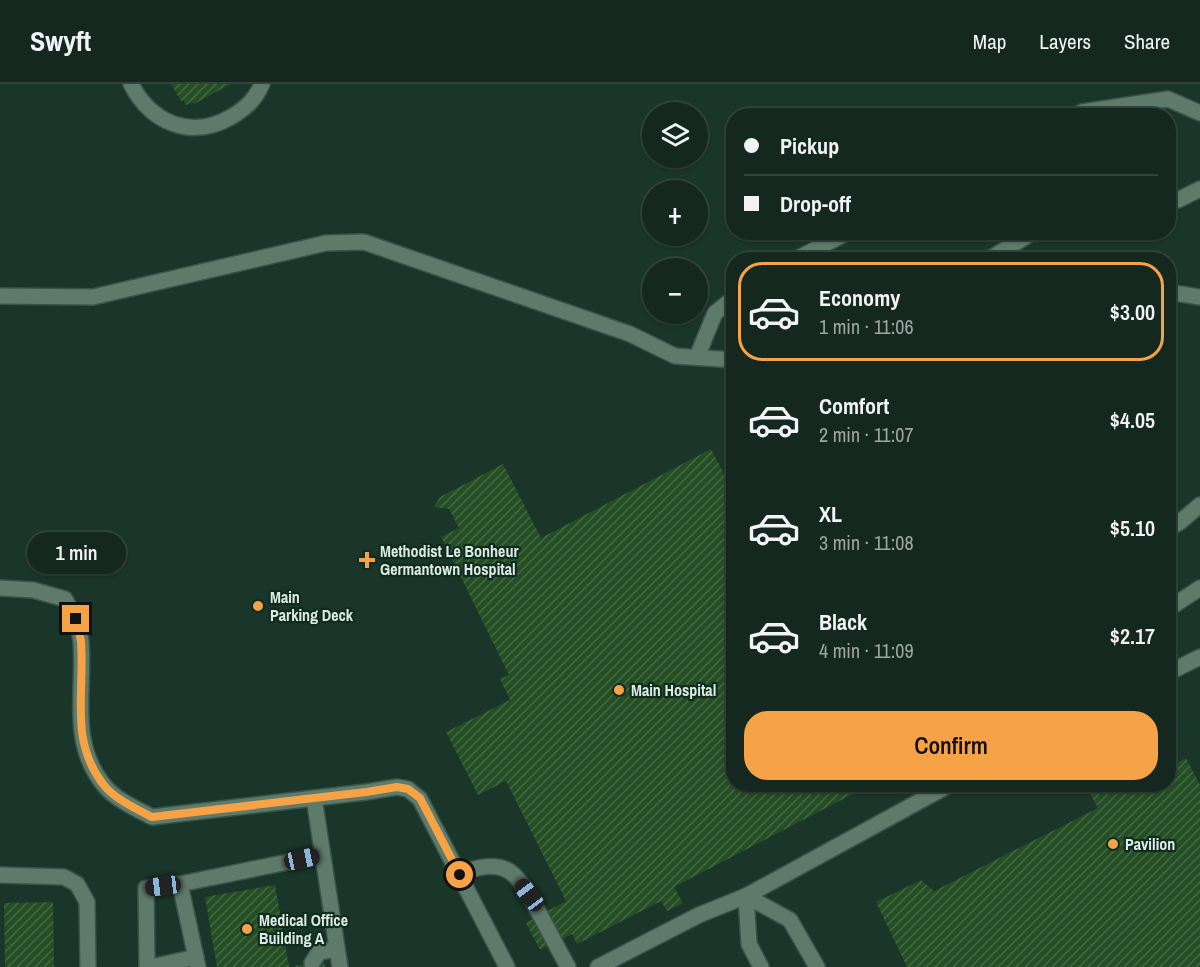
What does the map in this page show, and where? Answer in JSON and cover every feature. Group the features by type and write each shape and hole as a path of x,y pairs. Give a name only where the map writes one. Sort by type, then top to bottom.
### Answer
{"lane":[{"path":"131,84 138,98 160,117 174,125 189,127 207,127 235,115 248,106 262,84"},
{"path":"1108,108 1168,99 1200,113"},
{"path":"1176,200 1200,189"},
{"path":"810,252 833,240"},
{"path":"1001,252 1020,240"},
{"path":"0,296 93,297 326,243 364,242 630,334 675,356 726,359"},
{"path":"1176,293 1200,297"},
{"path":"697,357 715,313 726,304"},
{"path":"1176,524 1200,505"},
{"path":"0,588 33,590 65,599 76,619 81,641 80,718 86,756 103,785 128,805 152,817 397,787 408,789 420,798 507,967"},
{"path":"1176,604 1200,588"},
{"path":"1176,670 1200,657"},
{"path":"598,967 699,915 746,896 936,792"},
{"path":"314,798 340,967"},
{"path":"180,884 197,962 149,967 146,888 180,884 322,855"},
{"path":"460,875 467,871 492,866 512,873 529,895 568,967"},
{"path":"0,875 64,877 77,884 87,902 88,967"},
{"path":"746,896 749,944 761,967"},
{"path":"746,896 790,920 817,967"},
{"path":"312,963 319,952 337,949"}],"building":[{"path":"171,84 231,84 194,104 192,102 186,105"},
{"name":"Main Hospital","path":"711,449 726,478 726,792 857,792 674,887 683,903 667,911 661,901 577,944 572,934 540,950 526,923 566,901 506,781 478,795 446,732 510,700 500,679 509,675 441,537 459,528 449,509 434,507 440,497 503,464 541,538"},
{"name":"Pavilion","path":"1186,758 1200,785 1200,967 907,967 876,902 921,880 934,891 1098,808 1089,792 1176,792 1176,763"},
{"name":"Medical Office Building A","path":"275,885 289,967 217,967 205,897"},
{"path":"53,902 54,967 5,967 4,903"},
{"path":"324,961 325,967 295,967 295,966"}],"place":[{"name":"Methodist Le Bonheur Germantown Hospital","path":"367,560"},
{"name":"Main Parking Deck","path":"258,606"},
{"name":"Main Hospital","path":"619,690"},
{"name":"Pavilion","path":"1113,844"},
{"name":"Medical Office Building A","path":"247,929"}],"route":[{"path":"76,619 81,641 80,718 86,756 103,785 128,805 152,817 397,787 408,789 420,798 460,875"}]}
